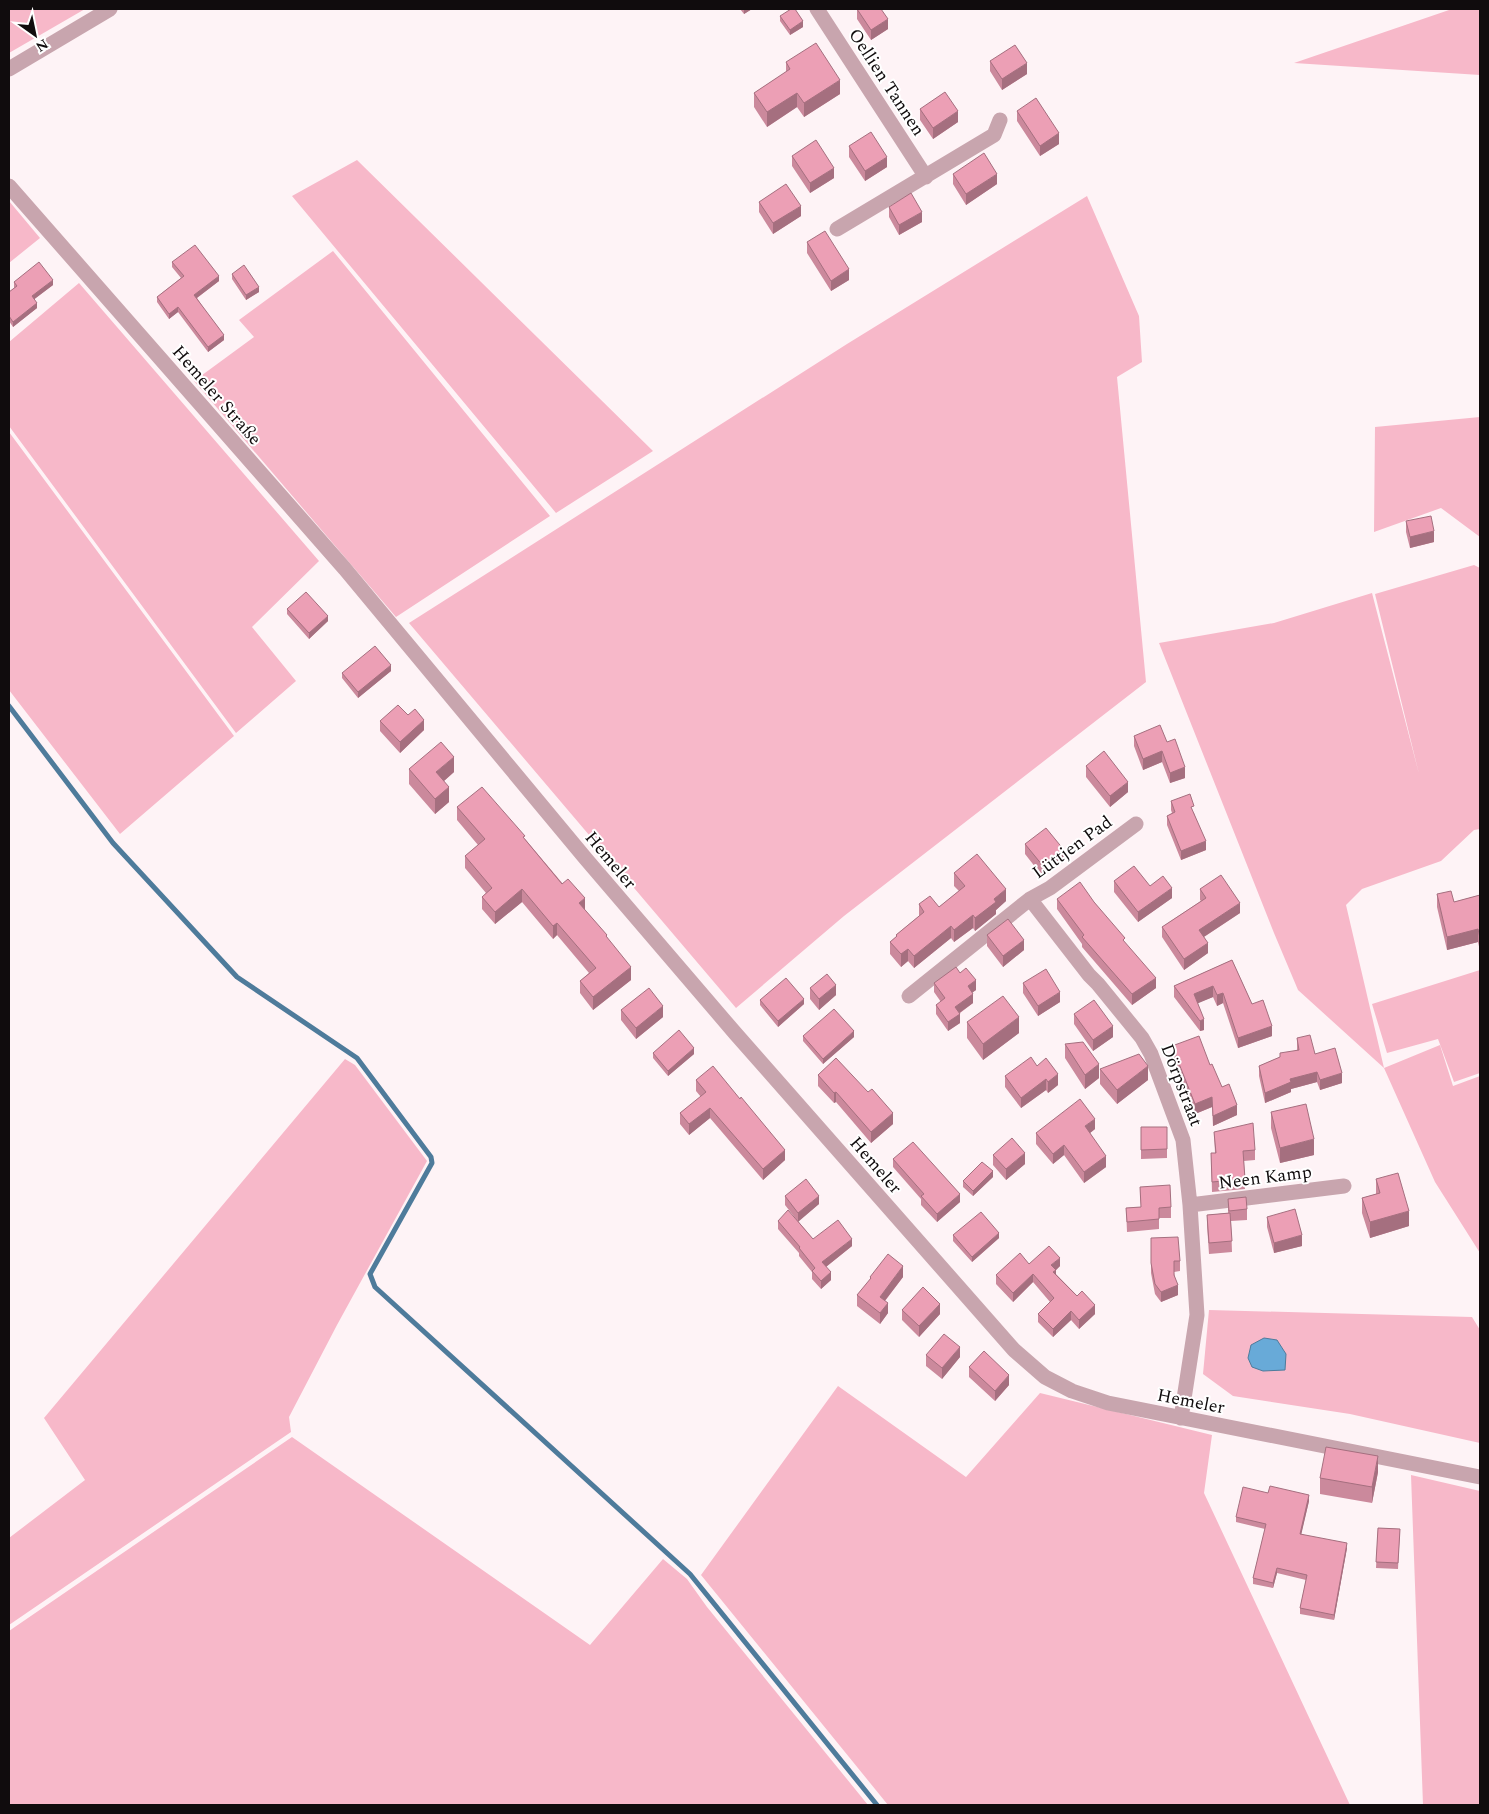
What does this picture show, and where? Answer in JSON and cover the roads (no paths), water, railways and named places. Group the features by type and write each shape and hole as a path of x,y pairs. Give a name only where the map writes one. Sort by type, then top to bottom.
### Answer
{"street":[{"path":"9,69 110,9"},
{"name":"Oellien Tannen","path":"817,9 926,177"},
{"path":"837,229 994,135 1000,120"},
{"name":"Hemeler Straße","path":"9,186 396,630"},
{"name":"Hemeler","path":"396,630 586,859 728,1026 1014,1350 1045,1377 1072,1391 1108,1404 1480,1477"},
{"name":"Lüttjen Pad","path":"1030,899 1050,888 1136,824"},
{"path":"909,996 1030,899"},
{"name":"Dörpstraat","path":"1030,899 1089,975 1142,1038 1151,1054 1183,1140 1190,1205 1197,1315 1181,1418"},
{"name":"Neen Kamp","path":"1190,1205 1344,1186"}],"water":[{"path":"1264,1338 1277,1340 1286,1354 1285,1370 1263,1371 1252,1367 1248,1358 1251,1345"}],"waterway":[{"path":"9,706 113,843 237,977 357,1058 431,1157 432,1163 370,1274 375,1287 690,1574 877,1805"}]}
